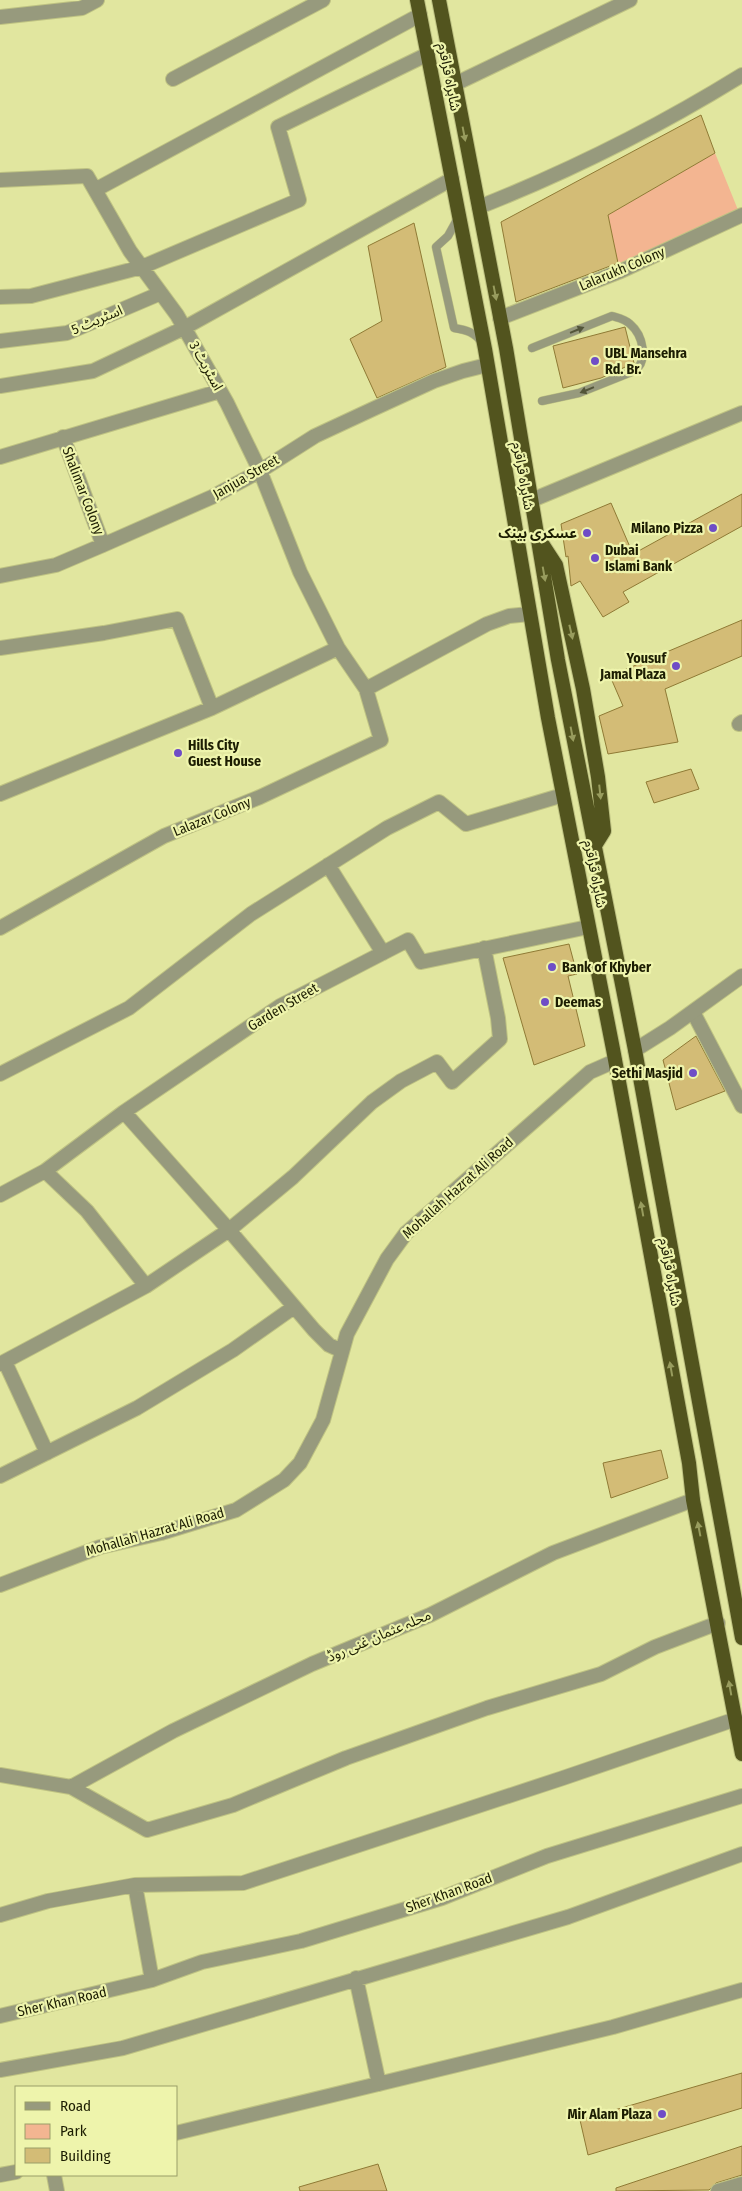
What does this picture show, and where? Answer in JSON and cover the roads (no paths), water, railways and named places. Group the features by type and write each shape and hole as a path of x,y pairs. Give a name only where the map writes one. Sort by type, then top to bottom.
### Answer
{"highway":[{"name":"شاہراہ قراقرم","path":"417,0 485,349 546,704 615,1060 689,1463 693,1500 742,1754"},
{"name":"شاہراہ قراقرم","path":"438,0 500,318 567,703 635,1050 740,1612 742,1638"},
{"path":"538,538 556,565 584,689 598,777 604,831 594,847"},
{"path":"546,704 567,703"}],"street":[{"path":"0,17 82,8 97,0"},
{"path":"173,78 323,0"},
{"path":"455,84 630,0"},
{"path":"95,190 420,15"},
{"path":"0,297 30,296 142,267 299,200 278,127 428,54"},
{"path":"479,207 574,168 706,98 742,75"},
{"name":"اسٹریٹ 3","path":"0,180 87,176 142,267 184,328 220,391 260,471 300,572 338,648"},
{"path":"0,386 93,371 184,328 452,178"},
{"name":"Lalarukh Colony","path":"500,318 622,271 742,216"},
{"name":"اسٹریٹ 5","path":"0,341 67,333 161,293"},
{"name":"Janjua Street","path":"0,576 56,565 103,545 212,497 260,471 315,436 434,382 463,371 487,365"},
{"path":"0,457 220,391"},
{"path":"532,500 600,474 742,413"},
{"name":"Shalimar Colony","path":"63,438 103,545"},
{"path":"366,688 487,624 509,616 530,614"},
{"path":"0,648 104,633 177,619 212,708"},
{"path":"0,794 212,708 338,648"},
{"name":"Lalazar Colony","path":"0,928 164,836 260,797 381,740 366,688 338,648"},
{"path":"0,1074 129,1008 251,914 387,828 439,802 466,824 563,795"},
{"path":"328,865 383,953"},
{"name":"Garden Street","path":"0,1195 45,1171 124,1112 280,1006 408,940 421,962 588,927"},
{"path":"47,1453 2,1363 146,1286 230,1230 293,1177 372,1102 401,1081 437,1062 452,1082 500,1038 498,1018 484,948"},
{"path":"635,1050 693,1012 742,976"},
{"path":"693,1012 742,1106"},
{"name":"Mohallah Hazrat Ali Road","path":"0,1585 92,1550 161,1534 236,1510 284,1480 300,1463 323,1420 347,1334 387,1260 406,1233 590,1072 615,1060"},
{"path":"124,1112 230,1230 294,1307 329,1345 342,1351"},
{"path":"45,1171 87,1211 146,1286"},
{"path":"0,1476 137,1408 233,1350 294,1307"},
{"name":"محلہ عثمان غنی روڈ","path":"71,1787 172,1731 312,1664 430,1615 553,1553 693,1500"},
{"path":"0,1775 71,1787 147,1830 233,1805 346,1758 487,1708 601,1674 655,1647 718,1623"},
{"path":"0,1915 48,1901 135,1885 243,1883 736,1719"},
{"name":"Sher Khan Road","path":"0,2016 152,1980 202,1962 301,1941 442,1898 547,1856 742,1796"},
{"path":"0,2070 123,2048 568,1917 742,1854"},
{"path":"135,1885 152,1980"},
{"path":"356,1978 379,2084"},
{"path":"178,2133 613,2027 742,1990"},
{"path":"0,2175 15,2172"},
{"path":"54,2176 57,2191"},
{"path":"718,2191 742,2184"}],"lane":[{"path":"459,215 448,236 436,247 454,328 468,330 478,337 485,349"},
{"path":"532,348 612,316 622,318 632,325 641,342 643,360 640,367 634,371 579,394 542,401"}],"place":[{"name":"UBL Mansehra Rd. Br.","path":"595,361"},
{"name":"Milano Pizza","path":"713,528"},
{"name":"عسکری بینک","path":"587,533"},
{"name":"Dubai Islami Bank","path":"595,558"},
{"name":"Yousuf Jamal Plaza","path":"676,666"},
{"name":"Hills City Guest House","path":"178,753"},
{"name":"Bank of Khyber","path":"552,967"},
{"name":"Deemas","path":"545,1002"},
{"name":"Sethi Masjid","path":"693,1073"},
{"name":"Mir Alam Plaza","path":"662,2114"}]}
